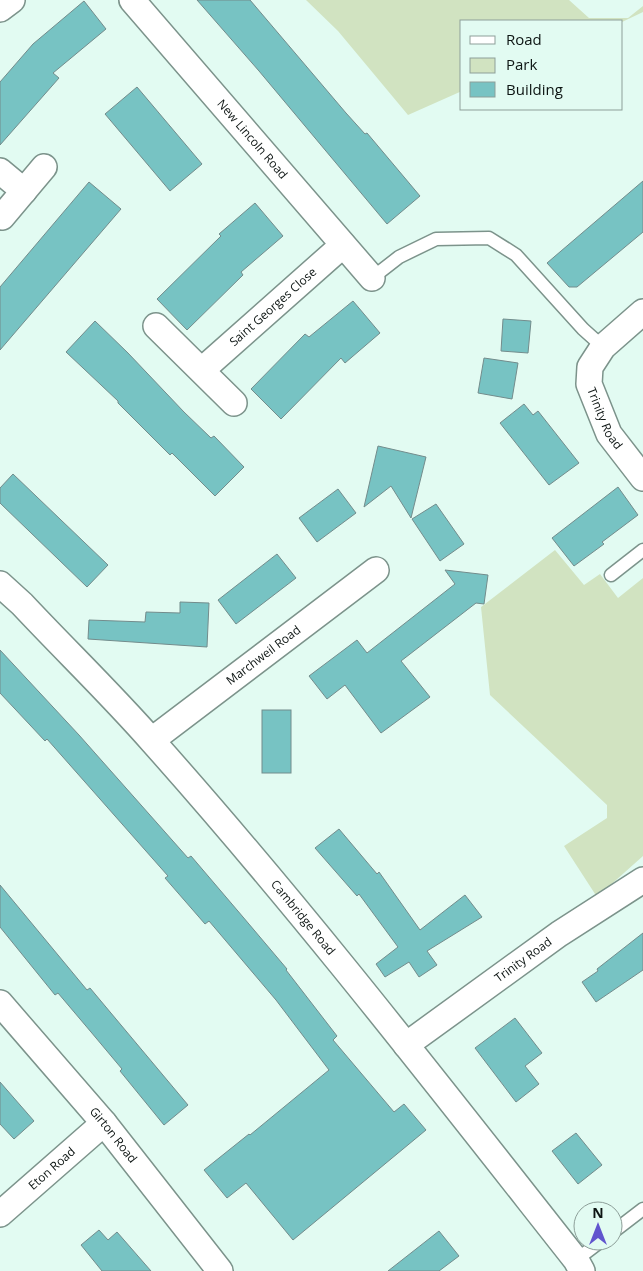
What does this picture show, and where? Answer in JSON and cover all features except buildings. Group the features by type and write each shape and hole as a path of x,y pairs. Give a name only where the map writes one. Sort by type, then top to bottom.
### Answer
{"street":[{"path":"0,10 12,0"},
{"name":"New Lincoln Road","path":"132,0 372,278"},
{"path":"2,217 44,167"},
{"path":"0,171 24,190"},
{"name":"Saint Georges Close","path":"202,370 343,245"},
{"name":"Trinity Road","path":"643,312 603,347 590,367 589,384 609,434 643,478"},
{"path":"156,326 234,403"},
{"name":"Marchweil Road","path":"152,740 376,570"},
{"name":"Cambridge Road","path":"0,584 22,604 152,740 245,849 406,1045 573,1267"},
{"name":"Trinity Road","path":"406,1045 559,934 643,881"},
{"name":"Girton Road","path":"0,1003 104,1123 220,1271"},
{"name":"Eton Road","path":"0,1214 104,1123"}],"lane":[{"path":"372,278 399,257 436,239 489,238 516,255 583,329 603,347"},
{"path":"611,575 643,550"},
{"path":"623,1224 643,1209"},
{"path":"573,1267 590,1251"}],"green space":[{"path":"306,0 569,0 589,18 628,18 643,6 643,12 623,22 623,20 460,20 460,92 408,115 338,31"},
{"path":"555,550 584,585 600,574 618,598 643,578 643,856 597,897 564,846 607,818 607,805 490,695 481,607"}]}
